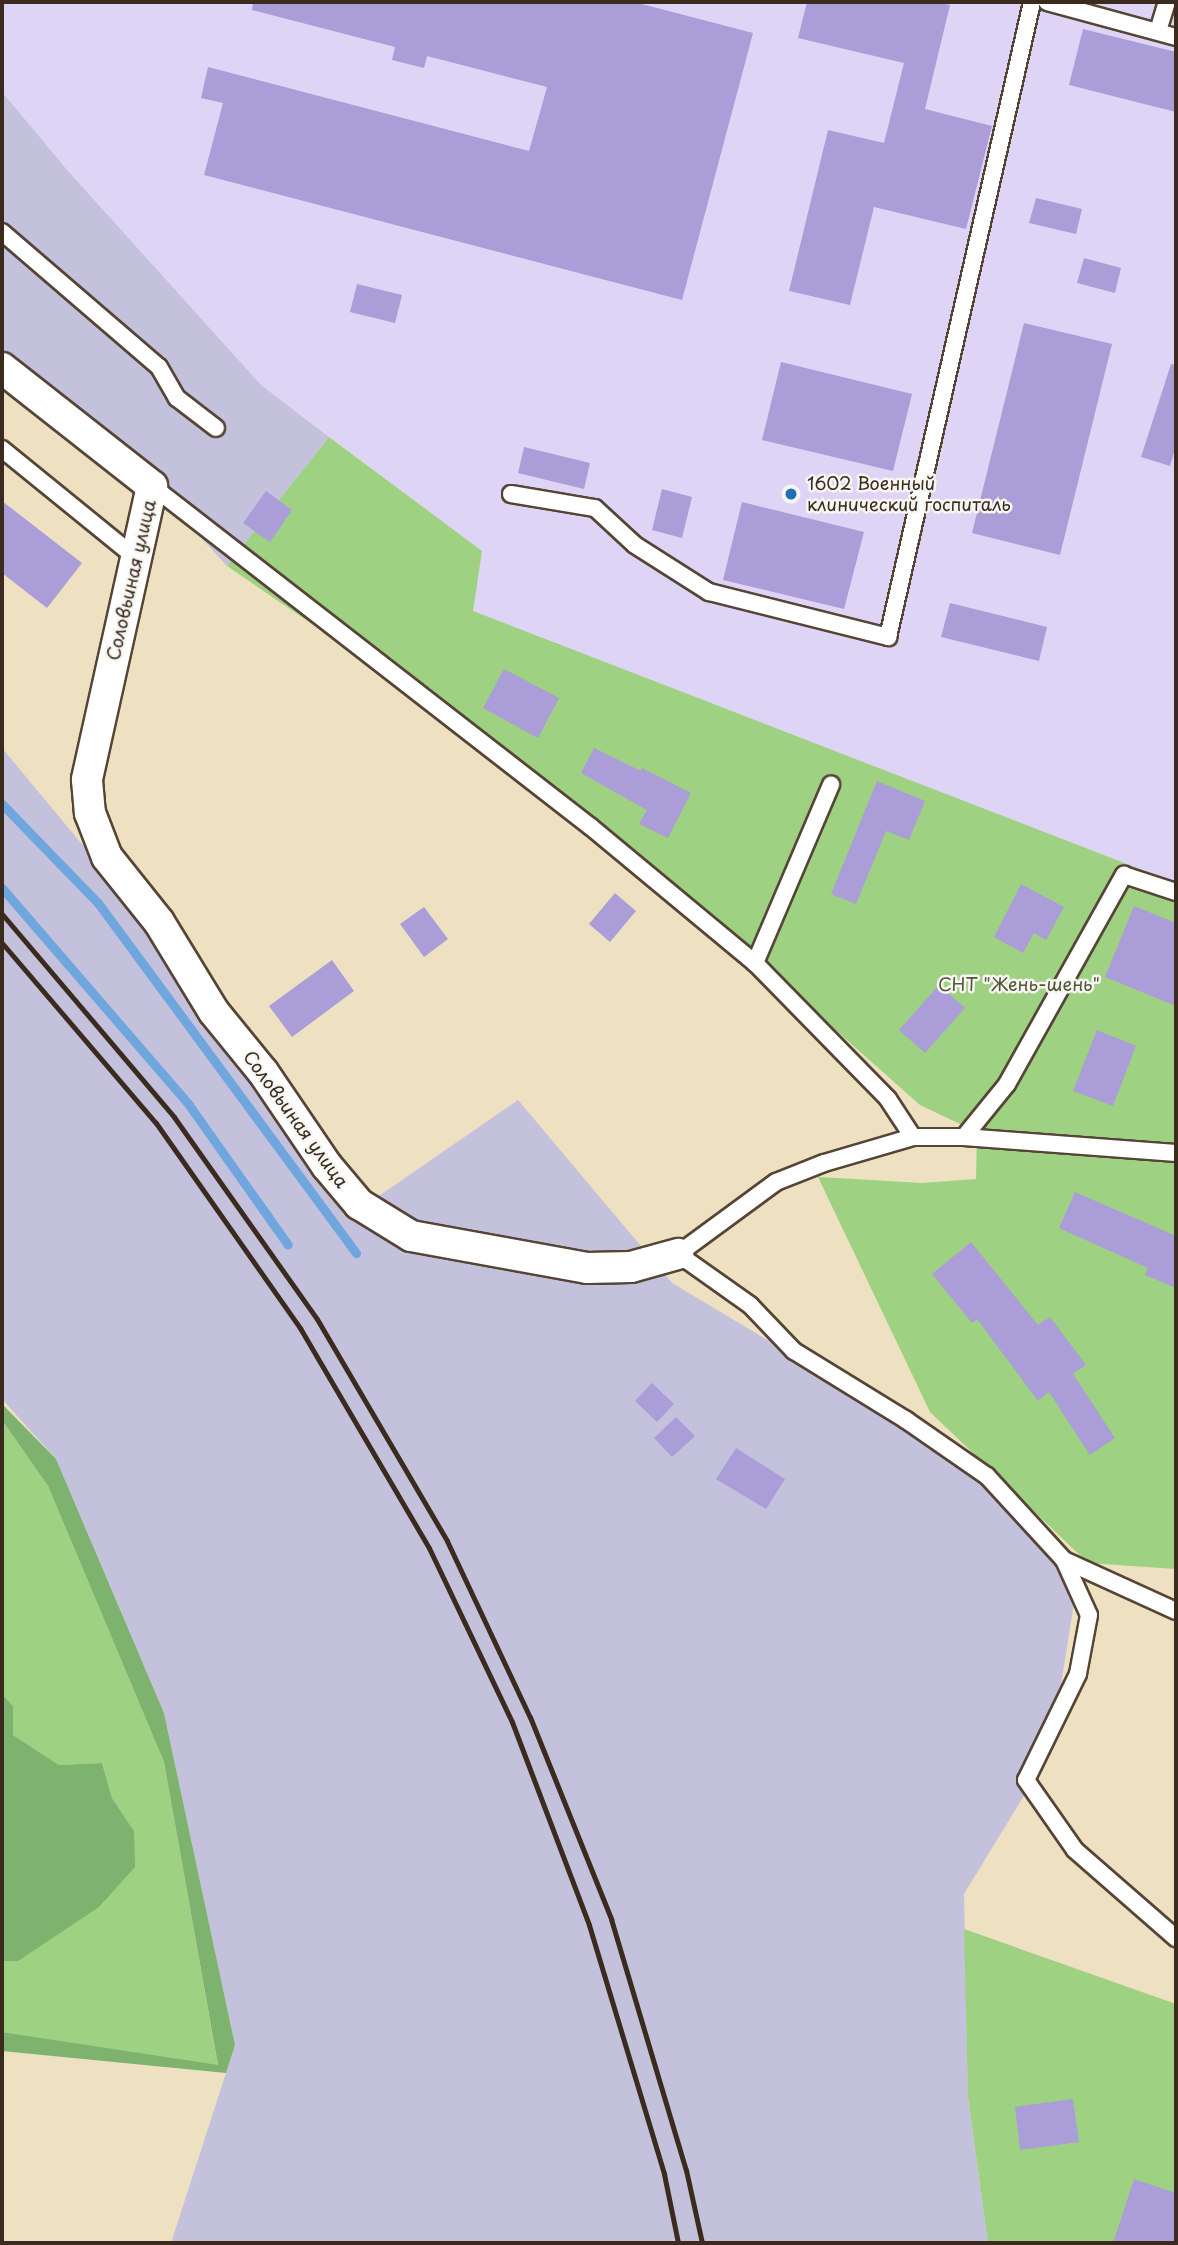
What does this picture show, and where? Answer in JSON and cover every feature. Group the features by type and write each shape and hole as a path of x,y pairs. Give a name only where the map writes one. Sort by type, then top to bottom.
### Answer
{"street":[{"name":"Соловьиная улица","path":"2,368 152,486 87,780 90,813 107,857 159,922 214,1012 263,1072 327,1166 359,1204 411,1236 587,1268 631,1267 678,1254"}],"lane":[{"path":"511,494 595,508 635,545 709,592 888,637 1032,2"},
{"path":"1047,2 1176,37"},
{"path":"1158,31 1167,2"},
{"path":"2,232 159,367 177,398 216,428"},
{"path":"2,449 136,558"},
{"name":"Соловьиная улица","path":"152,486 591,827 755,964 888,1099 913,1137"},
{"path":"755,964 831,785"},
{"path":"964,1137 1007,1084 1124,874 1176,892"},
{"name":"Соловьиная улица","path":"678,1254 776,1182 824,1163 913,1137 964,1137 1176,1153"},
{"path":"678,1254 750,1305 794,1352 906,1420 987,1476 1064,1560 1089,1615 1077,1674 1026,1780 1075,1850 1176,1938"},
{"path":"1064,1560 1176,1611"}],"shaded area":[{"name":"1602 Военный клинический госпиталь","path":"2,2 1176,2 1176,883 472,611 481,551 261,385 68,171 2,92"},
{"path":"2,92 68,171 261,385 329,437 227,566 173,507 2,358"},
{"path":"2,748 376,1198 518,1100 672,1283 916,1429 1080,1566 1050,1753 964,1894 968,2097 988,2243 171,2243 235,2045 164,1713 56,1459 2,1399"}],"green space":[{"name":"СНТ \"Жень-шень\"","path":"329,437 482,551 473,611 1176,883 1176,1569 1088,1563 930,1412 818,1177 922,1183 976,1179 977,1132 920,1105 598,819 227,566"},
{"path":"2,1404 56,1459 164,1713 235,2045 226,2073 2,2051 2,2032 218,2065 164,1762 48,1486 2,1420"},
{"path":"2,1420 48,1486 164,1762 218,2066 2,2032 2,1961 18,1961 134,1831 112,1798 102,1763 59,1765 13,1735 13,1706 2,1694"},
{"path":"2,1694 13,1706 13,1735 59,1765 102,1763 112,1798 134,1831 135,1867 99,1907 18,1961 2,1961"},
{"path":"964,1929 1176,2004 1176,2243 988,2243 968,2097"}],"building":[{"path":"253,2 634,2 753,33 682,300 204,175 223,103 201,98 208,67 529,151 547,87 427,56 424,68 392,60 395,47 252,10"},
{"path":"807,2 935,2 950,5 925,109 992,126 966,229 874,207 850,305 789,291 828,130 884,143 904,63 798,38"},
{"path":"1083,29 1176,52 1176,112 1069,85"},
{"path":"1036,198 1082,209 1076,234 1029,223"},
{"path":"1084,258 1121,268 1115,293 1077,283"},
{"path":"357,284 402,295 395,323 350,312"},
{"path":"1024,323 1112,344 1060,555 972,533"},
{"path":"781,362 912,394 893,471 762,440"},
{"path":"1171,364 1176,365 1176,446 1170,466 1141,457"},
{"path":"524,447 590,463 584,489 518,473"},
{"path":"662,489 692,497 682,538 652,530"},
{"path":"266,491 292,510 270,542 243,523"},
{"path":"2,501 82,563 47,608 2,573"},
{"path":"742,502 864,532 844,609 723,580"},
{"path":"950,603 1047,627 1039,661 941,637"},
{"path":"504,669 559,698 538,738 483,708"},
{"path":"594,748 691,793 668,838 639,824 647,810 581,773"},
{"path":"877,781 925,801 909,840 886,831 856,904 831,894"},
{"path":"1021,884 1064,907 1046,940 1034,933 1023,953 994,937"},
{"path":"615,893 636,911 610,942 589,924"},
{"path":"1134,906 1176,923 1176,1006 1105,977"},
{"path":"424,907 448,939 424,957 400,924"},
{"path":"332,960 354,991 292,1037 269,1006"},
{"path":"939,985 965,1008 925,1053 899,1030"},
{"path":"1097,1030 1136,1046 1113,1106 1073,1091"},
{"path":"1075,1192 1176,1236 1176,1288 1145,1275 1148,1268 1059,1228"},
{"path":"971,1242 1038,1325 1050,1317 1086,1365 1073,1374 1115,1438 1090,1455 1049,1392 1038,1401 977,1319 972,1323 932,1274"},
{"path":"652,1383 674,1404 657,1422 635,1401"},
{"path":"676,1417 695,1436 672,1457 654,1438"},
{"path":"736,1448 785,1479 766,1509 716,1479"},
{"path":"1073,2099 1079,2142 1020,2150 1015,2107"},
{"path":"1134,2179 1176,2193 1176,2243 1113,2243"}],"waterway":[{"path":"2,804 98,903 356,1253"},
{"path":"2,888 189,1105 288,1245"}],"railway":[{"path":"2,914 174,1117 317,1319 447,1541 530,1717 611,1919 686,2170 702,2243"},
{"path":"2,943 156,1123 300,1328 429,1548 512,1722 589,1925 664,2174 678,2243"}],"place":[{"name":"1602 Военный клинический госпиталь","path":"791,494"}]}
